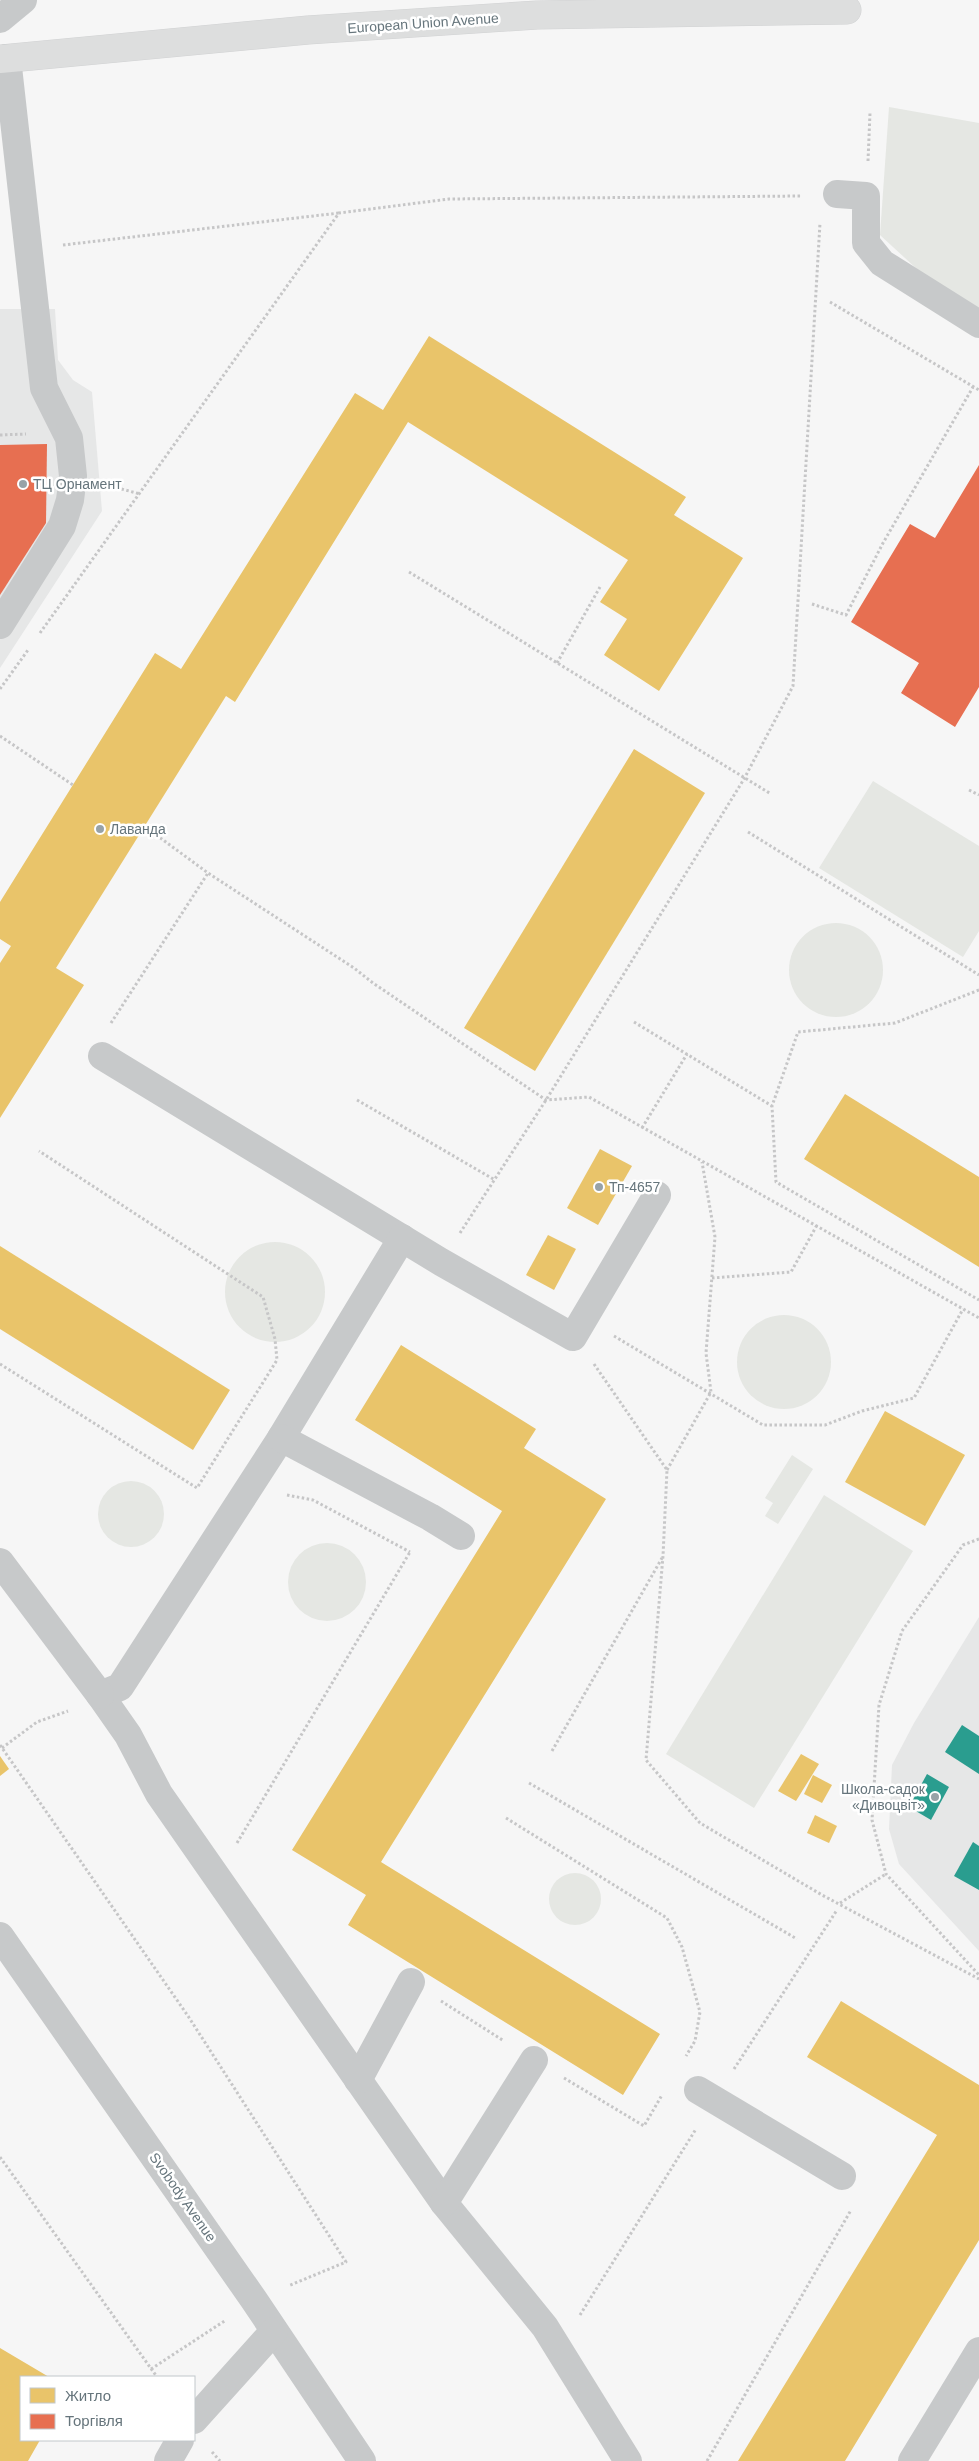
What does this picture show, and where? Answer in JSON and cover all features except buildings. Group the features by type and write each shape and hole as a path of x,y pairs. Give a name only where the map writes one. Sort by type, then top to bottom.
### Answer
{"main road":[{"name":"European Union Avenue","path":"4,59 308,30 537,15 847,10"}],"street":[{"path":"0,19 23,0"},
{"path":"0,625 62,526 70,500 73,476 69,438 44,388 4,59"},
{"path":"829,195 866,196 866,242 882,263 979,324"},
{"path":"102,1056 441,1262 578,1328 657,1195"},
{"path":"100,1696 120,1686 281,1438 402,1238"},
{"path":"281,1438 430,1517 461,1536"},
{"path":"0,1562 128,1735 159,1794 444,2203 545,2327 628,2461"},
{"name":"Svobody Avenue","path":"0,1936 254,2300 362,2461"},
{"path":"358,2080 411,1982"},
{"path":"444,2203 534,2060"},
{"path":"698,2090 842,2176"},
{"path":"195,2419 274,2331"},
{"path":"912,2461 979,2351"},
{"path":"168,2461 179,2441"}],"path":[{"path":"866,196 870,113"},
{"path":"27,249 449,199 829,195 793,686 744,779 546,1100 441,1262"},
{"path":"39,634 339,213"},
{"path":"830,302 979,390"},
{"path":"812,604 846,615 883,543 973,387"},
{"path":"0,435 34,434"},
{"path":"410,572 771,794"},
{"path":"557,663 600,587"},
{"path":"0,689 34,642"},
{"path":"0,736 73,785"},
{"path":"969,790 979,795"},
{"path":"144,826 208,872 354,968 373,983 546,1100 589,1097 979,1318"},
{"path":"748,832 979,975"},
{"path":"108,1029 208,872"},
{"path":"979,990 895,1023 798,1032 772,1106 776,1182 979,1300"},
{"path":"634,1022 772,1106"},
{"path":"642,1128 687,1054"},
{"path":"357,1100 495,1180"},
{"path":"0,1364 197,1488 277,1360 275,1339 263,1297 40,1151"},
{"path":"702,1162 715,1238 706,1353 712,1392 667,1470 664,1556 646,1760 700,1823 839,1903 979,1979"},
{"path":"712,1278 791,1272 817,1225"},
{"path":"578,1328 712,1392 763,1425 825,1425 862,1411 914,1398 963,1309"},
{"path":"578,1328 615,1392 667,1470"},
{"path":"281,1496 298,1496 313,1500 410,1552"},
{"path":"233,1850 430,1517"},
{"path":"979,1539 963,1546 902,1631 879,1705 872,1820 886,1874 979,1975"},
{"path":"552,1751 664,1556"},
{"path":"37,1722 1,1746 188,2016 346,2262"},
{"path":"529,1784 797,1939"},
{"path":"506,1818 667,1918 682,1947 700,2012 695,2041 685,2058"},
{"path":"839,1903 886,1874"},
{"path":"644,2126 664,2092"},
{"path":"0,2157 156,2376"},
{"path":"707,2461 854,2205"}],"shaded area":[{"path":"889,107 979,123 979,309 918,270 880,235"},
{"path":"0,309 55,309 58,360 73,380 92,392 102,511 0,668"},
{"path":"873,781 979,846 979,931 963,957 819,868"},
{"path":"836,923 854,927 869,937 879,952 883,970 879,988 869,1003 854,1013 836,1017 818,1013 803,1003 793,988 789,970 793,952 803,937 818,927"},
{"path":"275,1242 294,1245 311,1256 322,1273 325,1292 322,1311 311,1328 294,1339 275,1342 256,1339 239,1328 228,1311 225,1292 228,1273 239,1256 256,1245"},
{"path":"784,1315 802,1319 817,1329 827,1344 831,1362 827,1380 817,1395 802,1405 784,1409 766,1405 751,1395 741,1380 737,1362 741,1344 751,1329 766,1319"},
{"path":"792,1455 813,1469 778,1524 765,1516 773,1503 765,1498"},
{"path":"124,1481 138,1481 150,1486 159,1495 164,1507 162,1527 155,1538 138,1547 124,1547 112,1542 103,1533 98,1521 98,1507 103,1495 112,1486"},
{"path":"824,1495 913,1551 754,1808 666,1754"},
{"path":"327,1543 342,1546 354,1555 363,1567 366,1582 363,1597 354,1609 342,1618 327,1621 312,1618 300,1609 291,1597 288,1582 291,1567 300,1555 312,1546"},
{"name":"Школа-садок «Дивоцвіт»","path":"979,1617 979,1951 899,1864 889,1829 892,1765 914,1723"},
{"path":"575,1873 585,1875 593,1881 599,1889 601,1899 599,1909 593,1917 585,1923 575,1925 565,1923 557,1917 551,1909 549,1899 551,1889 557,1881 565,1875"}],"place":[{"name":"ТЦ Орнамент","path":"23,484"},
{"name":"Лаванда","path":"100,829"},
{"name":"Тп-4657","path":"599,1187"},
{"name":"Школа-садок «Дивоцвіт»","path":"935,1797"}]}
